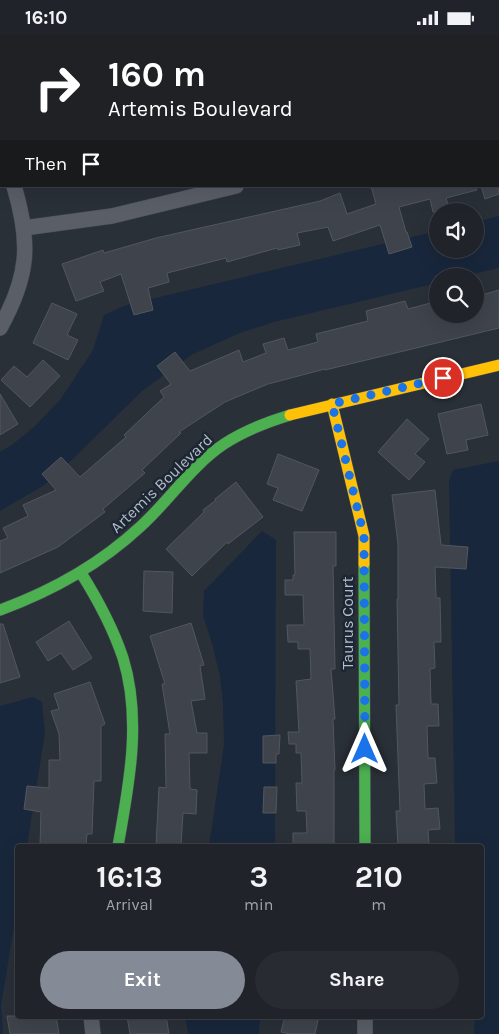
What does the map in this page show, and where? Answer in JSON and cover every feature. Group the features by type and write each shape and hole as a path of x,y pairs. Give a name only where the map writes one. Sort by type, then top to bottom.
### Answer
{"street":[{"path":"0,328 15,301 22,277 25,253 24,228 14,187"},
{"path":"24,228 112,216 232,187"},
{"name":"Artemis Boulevard","path":"0,610 42,594 81,573 108,555 134,534 210,455 225,443 248,431 296,412 499,365"},
{"name":"Taurus Court","path":"332,404 364,536 365,844"},
{"path":"81,573 94,594 116,639 128,674 132,709 132,748 128,787 118,844"},
{"path":"91,1019 93,1034"},
{"path":"365,1019 365,1033"}],"water":[{"path":"499,216 499,268 484,271 484,268 429,268 429,285 274,322 240,333 193,354 142,391 43,486 0,511 0,452 34,427 60,400 93,350 104,315 126,305 429,233 429,258 484,258 484,220"},
{"path":"499,461 499,1034 474,1034 475,1019 484,1019 484,844 455,844 449,481 453,470"},
{"path":"262,531 276,540 275,844 209,844 224,745 220,677 203,616 204,591"},
{"path":"33,697 42,702 45,733 27,844 15,844 15,920 1,1006 3,1034 0,1034 0,706"},
{"path":"186,1019 260,1019 259,1034 188,1034"}],"building":[{"path":"371,187 476,187 477,190 446,198 448,203 431,203 430,199 399,207 412,247 389,254 380,225 333,241 328,227 297,233 300,245 278,250 277,248 227,262 226,258 167,273 169,282 148,288 153,310 134,315 121,274 100,282 104,291 76,301 62,264 103,250 104,253 156,238 320,201 340,193 347,214 376,204"},
{"path":"481,187 499,187 499,194 485,199"},
{"path":"499,290 499,328 268,384 225,402 179,432 181,433 142,470 145,473 103,509 105,512 58,547 0,573 0,541 8,538 3,528 28,516 23,505 56,490 42,474 61,457 80,477 126,437 124,435 164,397 160,391 171,384 157,366 175,352 190,371 239,350 243,362 266,353 263,344 284,338 288,350 318,342 316,334 368,321 366,311 405,301 408,309 429,303 429,323 484,323 484,294"},
{"path":"52,303 77,314 67,335 78,340 68,360 33,343"},
{"path":"43,360 60,376 30,407 1,380 14,366 27,377"},
{"path":"0,394 18,424 0,435"},
{"path":"481,404 488,435 466,440 468,450 447,454 438,414"},
{"path":"407,419 429,439 415,454 425,462 409,480 378,452"},
{"path":"278,454 319,470 302,511 273,500 278,488 267,484"},
{"path":"236,482 263,517 228,544 227,542 192,576 166,549 204,512 203,510"},
{"path":"435,490 441,545 468,547 466,569 435,567 436,598 440,598 441,642 434,642 435,668 430,669 431,704 438,704 439,726 427,726 428,758 435,758 437,783 424,784 425,809 438,808 440,829 428,830 429,844 398,844 396,811 400,811 396,705 399,705 398,544 392,495"},
{"path":"294,532 336,532 336,566 333,566 335,669 331,669 335,719 333,719 335,770 334,844 293,844 293,833 307,833 306,811 297,811 296,783 302,783 301,753 296,753 296,744 289,744 288,732 299,732 296,681 311,679 310,649 298,649 298,642 288,642 287,625 304,625 303,595 285,595 285,580 293,580 293,575 295,575"},
{"path":"144,571 173,572 172,613 143,611"},
{"path":"69,621 92,658 73,670 61,653 48,661 36,642"},
{"path":"191,623 204,665 200,666 205,699 191,701 197,733 207,733 207,753 189,753 190,789 197,790 196,814 183,813 181,844 156,844 159,787 166,788 165,734 170,734 162,684 165,684 150,636"},
{"path":"0,624 3,624 20,677 0,683"},
{"path":"90,682 105,724 101,726 101,781 94,781 92,834 87,834 86,844 40,844 41,812 24,809 27,786 49,788 49,760 60,760 59,734 51,711 59,709 54,694"},
{"path":"280,735 279,754 276,754 276,763 263,763 263,736"},
{"path":"264,787 277,787 276,813 263,813"},
{"path":"7,1016 15,1016 15,1019 56,1019 59,1034 10,1034"},
{"path":"128,1019 166,1019 169,1034 130,1034"},
{"path":"284,1019 318,1019 315,1034 281,1032"}],"traffic: fast":[{"path":"0,610 38,594 91,565 140,527 212,453 232,439 248,431 290,415"},
{"path":"364,564 365,844"},
{"path":"81,573 115,636 129,681 133,728 132,752 118,844"}],"traffic: slow":[{"path":"290,415 499,365"},
{"path":"332,404 364,536 364,564"}],"route":[{"path":"365,749 364,536 332,404 443,378"}]}
